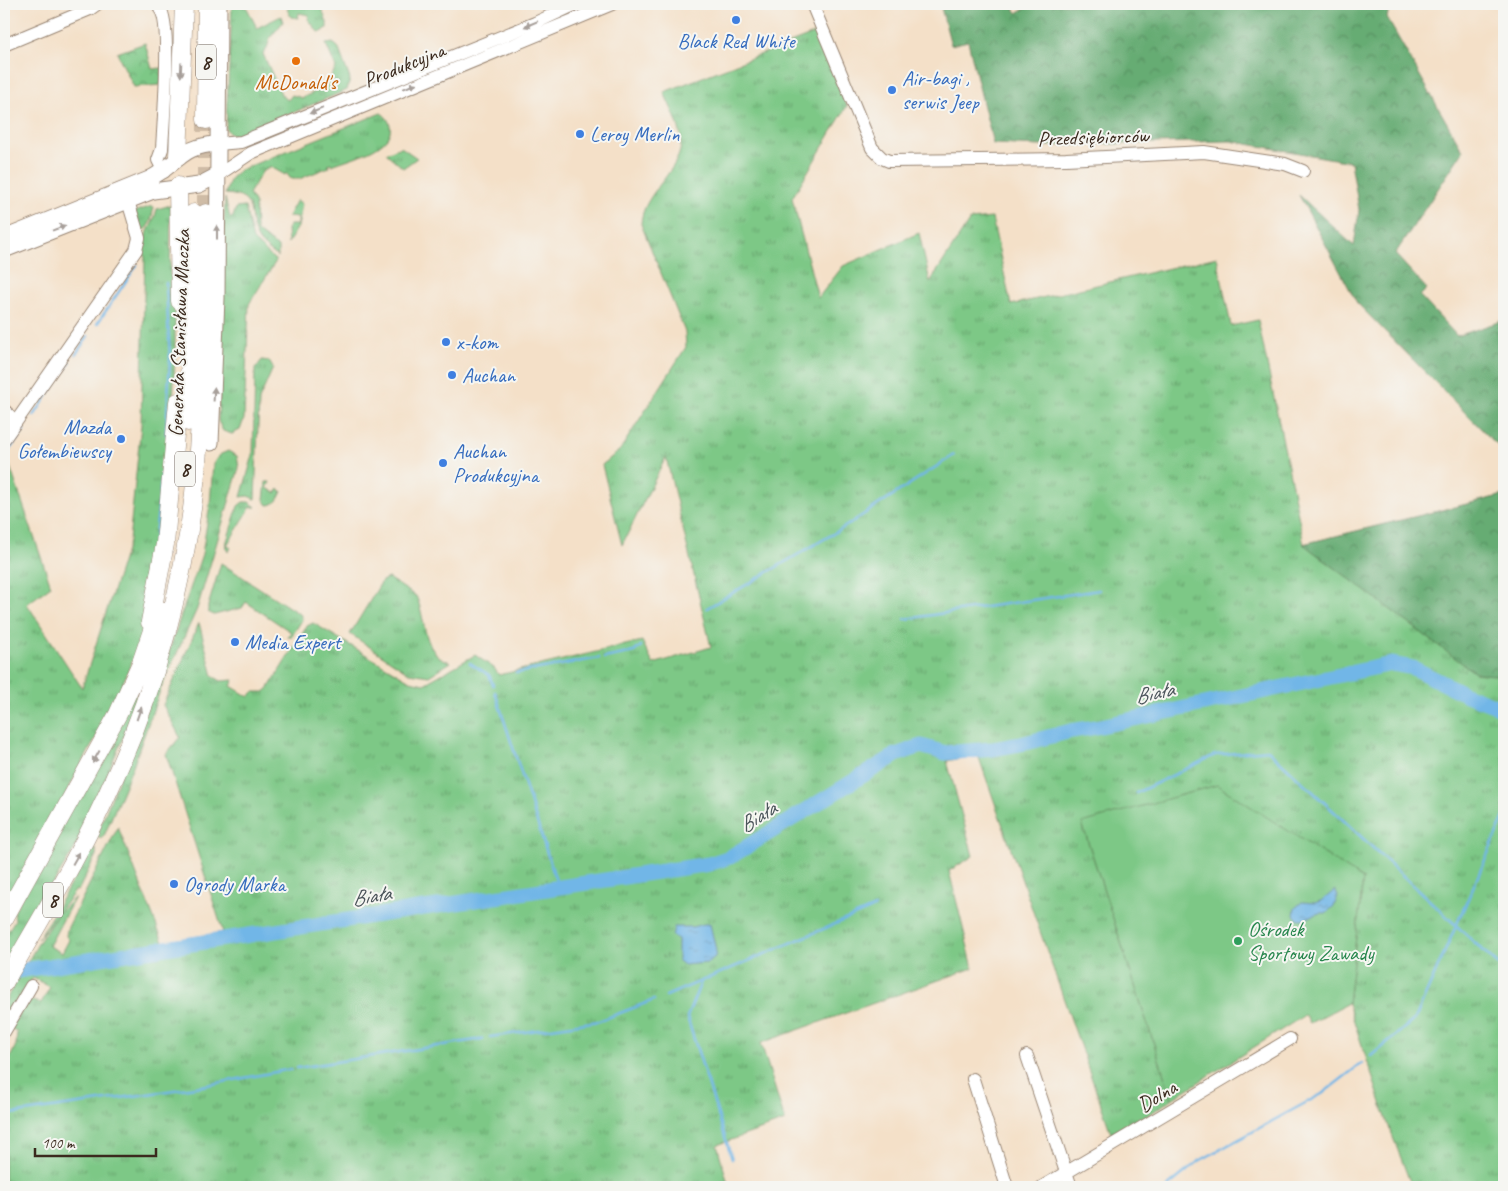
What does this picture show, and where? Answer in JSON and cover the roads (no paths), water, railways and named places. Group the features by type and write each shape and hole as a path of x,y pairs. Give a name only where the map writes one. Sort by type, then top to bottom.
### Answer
{"highway":[{"path":"178,157 184,4"},
{"name":"8","path":"195,4 200,120 207,4"},
{"path":"118,714 148,631 156,598 164,544 178,412 180,290 178,186"},
{"name":"Generała Stanisława Maczka","path":"4,919 118,714 155,626 166,588 178,524 186,461 200,213 202,395 196,475 188,536 175,596 150,682 115,778 87,839 4,983"},
{"path":"150,682 169,639 187,583 198,535 211,443"}],"main road":[{"path":"211,443 216,343 219,4"},
{"path":"8,243 164,172 178,157 189,149 218,144"},
{"path":"178,157 178,186"},
{"path":"8,243 154,191 178,186 199,185 218,175"}],"street":[{"path":"4,45 90,9 97,4"},
{"name":"Produkcyjna","path":"218,144 241,142 535,23 576,4"},
{"name":"Produkcyjna","path":"218,175 252,153 612,4"},
{"name":"Przedsiębiorców","path":"812,4 870,143 882,158 897,162 1066,159 1204,152 1285,164 1303,171"},
{"path":"160,9 164,18 166,62 162,149 158,160 164,172"},
{"name":"Generała Stanisława Maczka","path":"4,439 136,250 139,238 128,201"},
{"path":"4,410 16,422"},
{"path":"4,1032 31,986"},
{"name":"Dolna","path":"1042,1187 1290,1039"},
{"path":"1027,1056 1071,1187"},
{"path":"973,1079 1007,1187"}],"water":[{"path":"1335,890 1338,896 1334,906 1326,913 1303,919 1298,919 1294,915 1295,908 1302,902 1315,903 1323,900"},
{"path":"710,924 716,950 715,957 707,963 684,965 678,960 678,939 672,936 674,927 692,927"}],"waterway":[{"path":"97,324 137,265"},
{"path":"166,283 170,359 166,434"},
{"path":"76,354 88,336"},
{"path":"64,371 70,362"},
{"path":"34,416 58,379"},
{"path":"4,457 24,430"},
{"path":"707,608 843,528 954,455"},
{"path":"152,565 163,466"},
{"path":"905,619 1099,590"},
{"path":"604,658 634,652 641,646"},
{"path":"516,673 599,658"},
{"path":"470,663 489,675 493,685"},
{"name":"Biała","path":"4,973 709,864 730,857 896,755 921,746 945,753 993,749 1392,664 1413,668 1467,695 1504,709"},
{"path":"495,692 558,887"},
{"path":"1136,793 1215,755 1268,750 1504,970"},
{"path":"1371,1056 1415,1019 1504,817"},
{"path":"666,996 875,907"},
{"path":"701,982 687,1017 732,1159"},
{"path":"490,1037 599,1021 654,1000"},
{"path":"297,1068 482,1039"},
{"path":"1167,1187 1199,1161 1322,1094 1362,1063"},
{"path":"4,1115 202,1086 291,1069"}],"tunnel":[{"path":"206,120 206,213"}],"place":[{"name":"Black Red White","path":"736,20"},
{"name":"McDonald's","path":"296,61"},
{"name":"Air-bagi , serwis Jeep","path":"892,90"},
{"name":"Leroy Merlin","path":"580,134"},
{"name":"x-kom","path":"446,342"},
{"name":"Auchan","path":"452,375"},
{"name":"Mazda Gołembiewscy","path":"121,439"},
{"name":"Auchan Produkcyjna","path":"443,463"},
{"name":"Media Expert","path":"235,642"},
{"name":"Ogrody Marka","path":"174,884"},
{"name":"Ośrodek Sportowy Zawady","path":"1238,941"}]}
